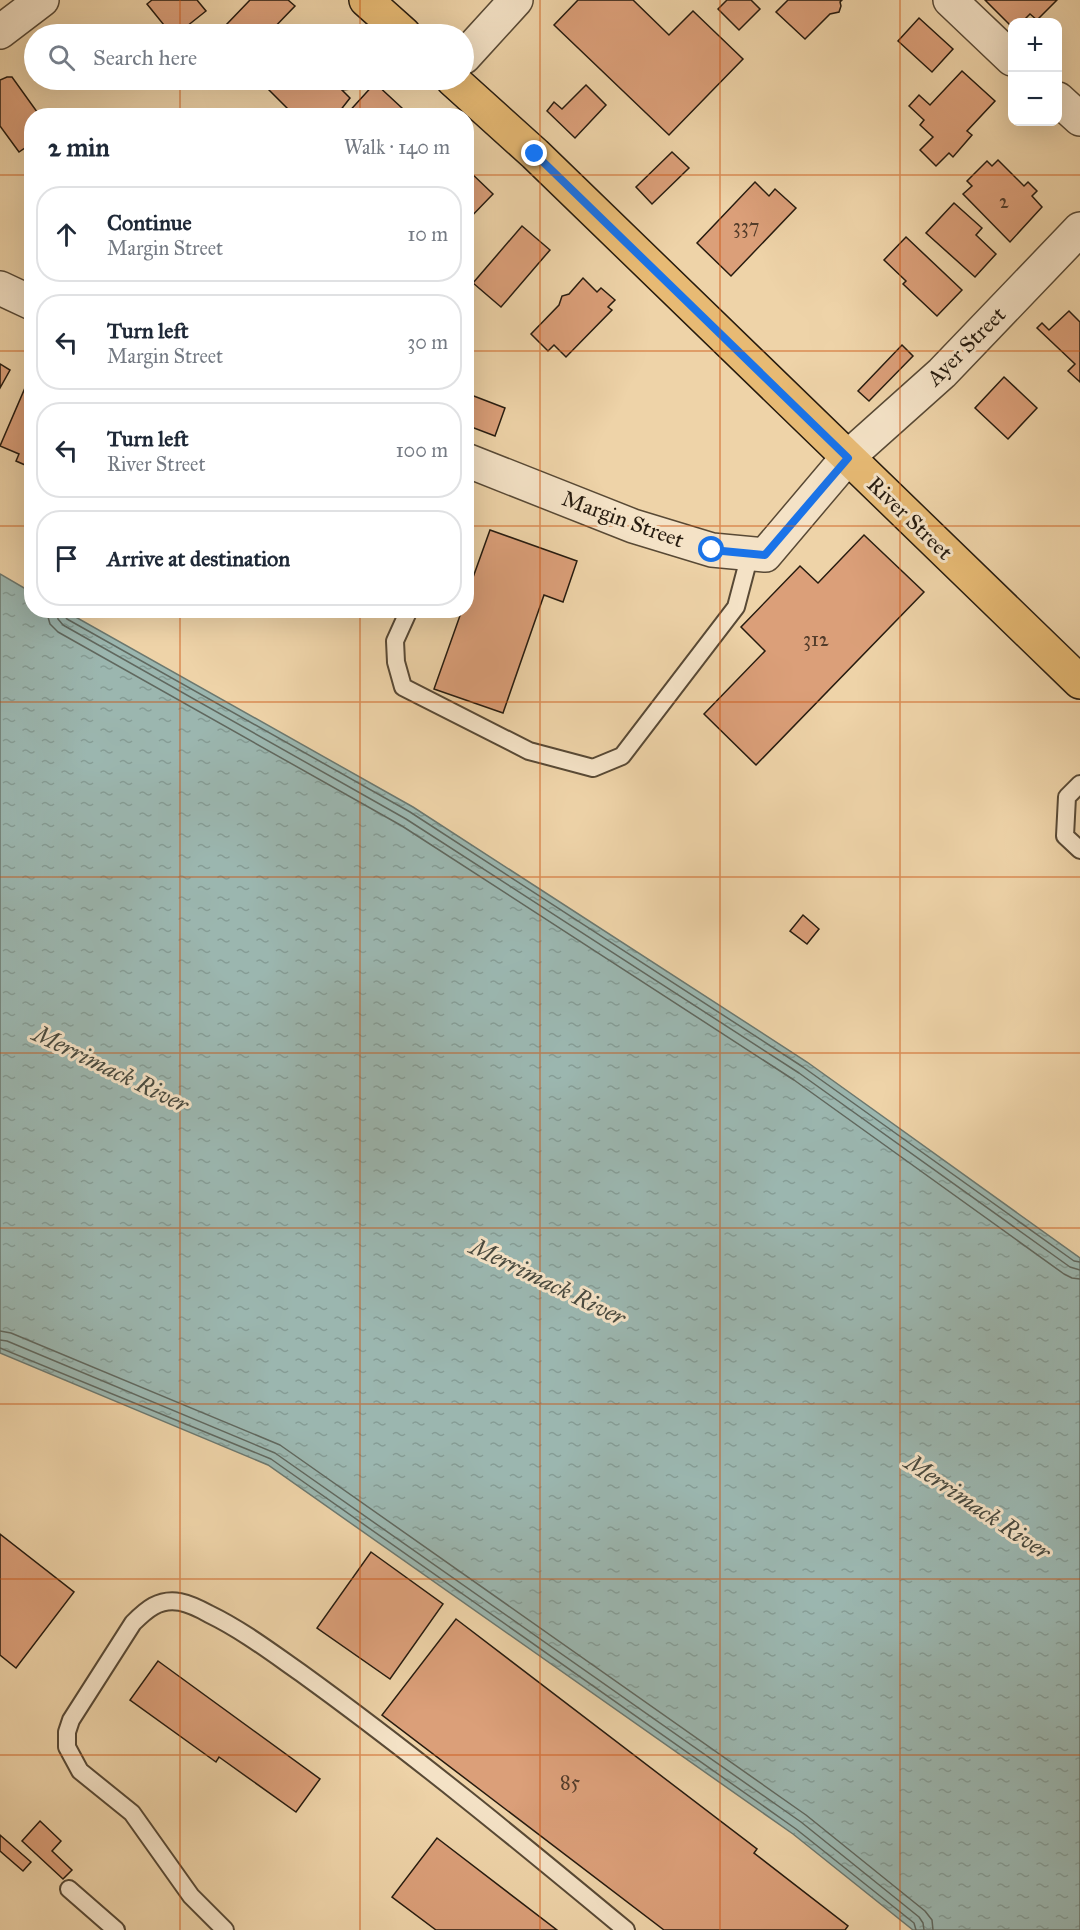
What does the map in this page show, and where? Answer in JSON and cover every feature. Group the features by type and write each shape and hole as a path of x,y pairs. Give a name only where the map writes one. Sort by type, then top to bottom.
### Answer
{"main road":[{"path":"366,0 393,24"},
{"name":"River Street","path":"464,90 535,154 848,458 1077,671"}],"street":[{"path":"0,32 42,0"},
{"path":"474,46 516,0"},
{"path":"950,0 1008,55"},
{"path":"1062,103 1080,119"},
{"name":"Ayer Street","path":"848,458 942,373 1080,229"},
{"path":"0,288 24,299"},
{"name":"Margin Street","path":"474,471 633,526 712,550 765,555 848,458"}],"lane":[{"path":"405,618 395,641 396,662 403,687 529,751 593,768 622,756 736,607 750,554"},
{"path":"1080,784 1067,797 1065,836 1080,849"},
{"path":"225,1930 191,1896 132,1814 80,1771 68,1747 67,1732 71,1720 133,1623 145,1611 164,1602 177,1601 190,1605 235,1626 345,1705 530,1850 626,1930"},
{"path":"69,1889 116,1930"}],"water":[{"name":"Merrimack River","path":"0,574 24,588 24,618 77,618 413,807 807,1062 1080,1258 1080,1930 913,1930 793,1834 268,1465 0,1353"}],"building":[{"path":"152,0 197,0 206,11 190,24 163,24 147,4"},
{"path":"250,0 288,0 295,6 278,24 227,24"},
{"path":"578,0 633,0 669,35 693,11 743,59 669,135 554,25"},
{"path":"727,0 751,0 760,9 739,30 718,9"},
{"path":"788,0 842,0 839,12 830,14 805,39 776,12"},
{"path":"985,0 1057,0 1039,18 1030,14 1026,18 1008,18 1008,23"},
{"path":"919,18 953,49 932,72 898,41"},
{"path":"962,71 995,101 967,131 972,135 953,157 949,153 936,166 920,150 933,137 920,125 924,120 909,106 919,95 930,105"},
{"path":"12,77 34,108 24,108 24,149 19,152 0,126 0,80"},
{"path":"586,85 606,105 575,138 547,111 554,102 562,109"},
{"path":"269,90 342,90 350,98 342,108 287,108"},
{"path":"369,90 383,90 402,108 352,108"},
{"path":"672,152 689,168 652,204 636,187"},
{"path":"998,160 1024,186 1028,182 1037,191 1032,196 1042,207 1010,242 963,194 972,186 967,181 987,161 992,166"},
{"path":"474,176 493,194 474,214"},
{"path":"755,182 769,196 775,189 796,208 731,276 697,243"},
{"path":"954,203 982,228 976,235 996,254 975,277 926,233"},
{"path":"522,226 550,250 501,307 474,282"},
{"path":"906,237 962,290 937,316 903,284 906,281 884,260"},
{"path":"583,278 597,292 601,288 615,300 608,307 612,310 566,357 554,345 548,351 531,334 559,305 562,296 569,294"},
{"path":"1069,311 1080,322 1080,382 1068,371 1075,364 1037,328 1042,323 1049,330"},
{"path":"902,345 913,356 869,401 858,391"},
{"path":"0,364 10,370 0,388"},
{"path":"1004,377 1037,408 1008,439 975,408"},
{"path":"24,390 24,464 16,461 19,454 0,446"},
{"path":"474,396 505,408 495,436 474,428"},
{"path":"490,530 577,561 563,602 544,595 503,713 434,689 459,618 474,618 474,575"},
{"path":"864,535 924,592 756,765 704,714 765,651 741,627 800,566 818,583"},
{"path":"803,915 819,929 807,944 790,931"},
{"path":"0,1534 74,1592 16,1668 0,1655"},
{"path":"371,1552 443,1604 390,1679 317,1628"},
{"path":"456,1619 757,1849 754,1853 848,1926 845,1930 664,1930 382,1715"},
{"path":"158,1661 320,1779 296,1812 219,1757 216,1762 130,1700"},
{"path":"40,1821 61,1841 52,1851 72,1870 63,1879 22,1841"},
{"path":"0,1835 31,1862 23,1871 0,1851"},
{"path":"437,1838 557,1930 436,1930 392,1897"}],"route":[{"path":"535,154 848,458 765,555 712,550"}]}
